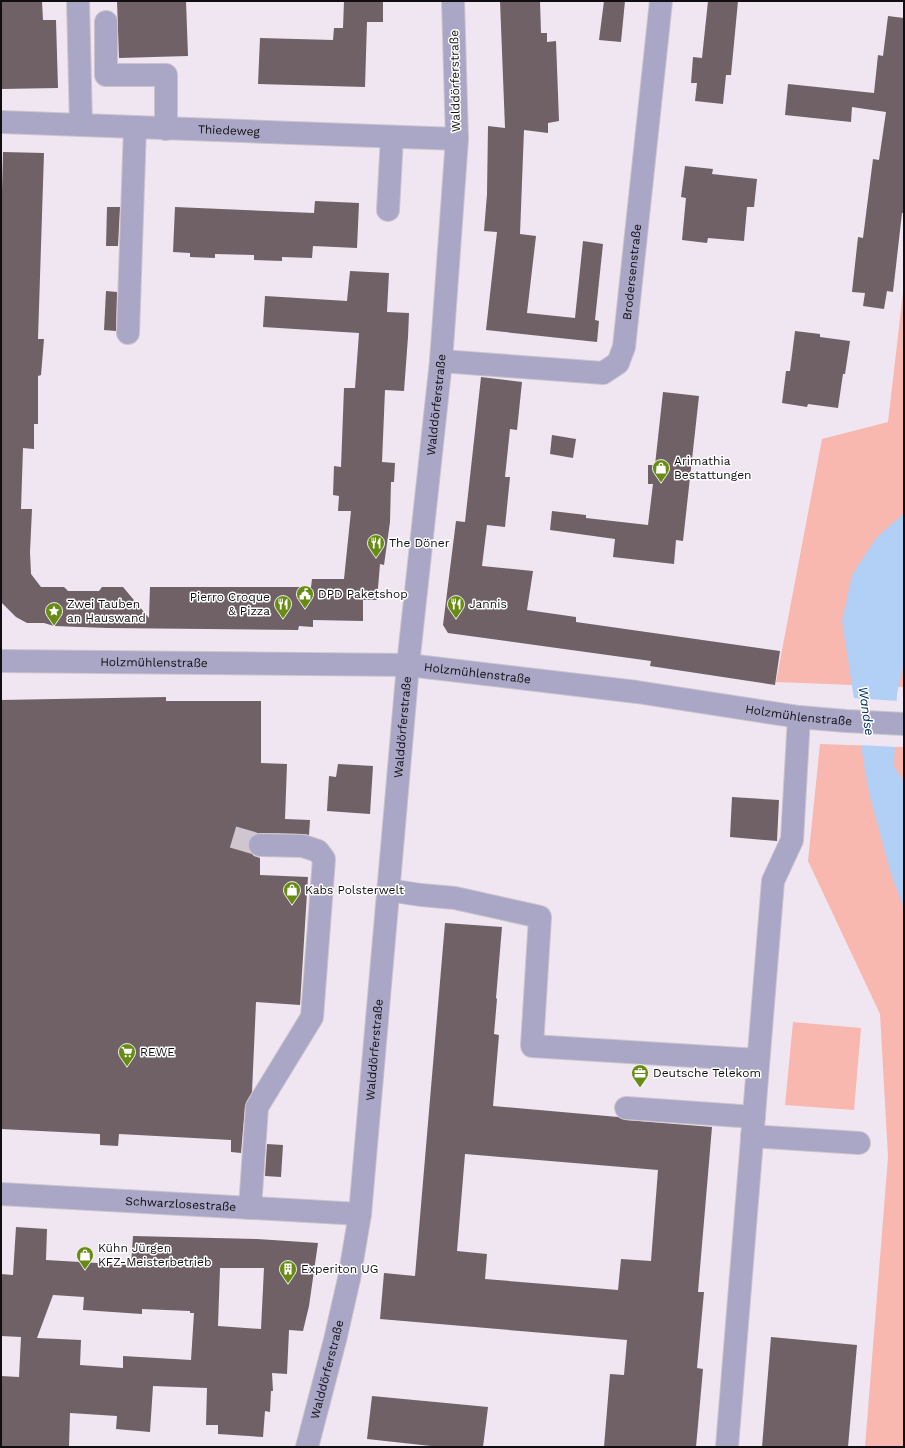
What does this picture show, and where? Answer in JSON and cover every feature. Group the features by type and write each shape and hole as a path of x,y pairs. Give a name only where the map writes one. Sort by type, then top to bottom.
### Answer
{"street":[{"path":"78,1 81,125"},
{"name":"Walddörferstraße","path":"307,1447 336,1340 349,1279 360,1214 408,665 441,361 457,139 454,1"},
{"name":"Brodersenstraße","path":"441,361 603,373 618,363 624,347 660,1"},
{"path":"106,22 106,75 166,74 166,129"},
{"name":"Thiedeweg","path":"1,122 457,139"},
{"path":"119,187 128,127"},
{"path":"128,127 128,333"},
{"path":"388,210 392,137"},
{"name":"Holzmühlenstraße","path":"1,661 408,665 637,692 799,717 903,724"},
{"path":"727,1447 773,881 792,840 799,717"},
{"path":"250,1208 257,1107 312,1017 324,859 318,851 303,846 260,845"},
{"path":"388,890 455,898 540,917 532,1046 758,1060"},
{"path":"626,1108 859,1143"},
{"name":"Schwarzlosestraße","path":"1,1194 360,1214"}],"shaded area":[{"path":"904,284 904,687 776,682 822,439 888,422"},
{"path":"820,744 904,747 904,1447 865,1447 888,1157 880,1014 808,861"},
{"path":"793,1022 861,1028 854,1110 785,1105"}],"water":[{"name":"Wandse","path":"904,513 904,662 897,694 894,767 904,783 904,909 891,874 870,797 842,621 852,575 876,538"}],"pier":[{"path":"852,698 898,701 897,747 859,745"}],"building":[{"path":"1,1 42,1 43,20 56,20 58,88 1,89"},
{"path":"117,1 186,1 188,56 119,58"},
{"path":"344,1 383,1 383,22 367,22 365,87 258,84 260,38 333,40 334,28 343,28"},
{"path":"500,1 540,1 541,33 547,33 547,42 556,41 559,121 548,123 548,133 524,130 520,234 536,236 527,313 575,318 583,241 603,244 595,320 599,321 597,342 486,330 497,232 484,231 487,194 488,126 505,128"},
{"path":"604,1 625,1 621,42 599,40"},
{"path":"708,1 738,1 731,75 726,75 723,104 695,101 697,83 691,83 693,57 702,58"},
{"path":"888,16 904,18 904,213 902,213 893,292 887,291 884,309 863,306 865,293 852,292 858,237 863,238 873,159 879,160 886,112 852,107 851,122 785,115 788,84 874,93 878,55 883,56"},
{"path":"3,152 44,153 38,339 44,339 41,375 38,376 38,424 34,424 34,449 23,448 21,509 32,509 30,552 31,574 41,587 64,587 68,591 99,591 102,587 123,587 149,618 150,587 311,587 312,579 344,579 351,511 338,511 339,496 333,495 334,466 341,467 344,388 355,388 359,333 263,327 265,296 347,301 350,271 389,273 387,312 409,313 404,391 385,390 382,462 395,463 394,482 391,482 390,522 384,565 380,564 377,600 363,600 363,621 313,620 313,627 299,626 298,630 54,626 44,623 27,623 16,617 1,602 1,228"},
{"path":"685,166 713,169 712,174 757,179 754,207 747,207 744,241 708,238 707,243 682,240 686,198 681,197"},
{"path":"315,201 359,203 357,248 313,246 312,258 282,257 282,261 254,260 254,255 215,254 215,258 190,257 190,253 173,252 175,207 314,213"},
{"path":"107,207 120,207 118,246 106,246"},
{"path":"106,291 117,292 116,331 104,330"},
{"path":"795,331 820,334 820,337 850,341 838,408 808,404 807,407 782,403 786,371 790,371"},
{"path":"481,377 522,382 517,430 510,429 505,477 510,477 505,527 487,525 482,566 533,571 527,610 576,617 576,622 780,651 775,685 650,666 651,661 448,633 443,625 456,521 465,522"},
{"path":"663,392 699,396 683,541 676,540 674,564 613,557 615,539 550,530 552,511 586,515 586,518 648,525 653,484 648,484 648,465 655,465"},
{"path":"552,435 576,439 573,458 550,454"},
{"name":"REWE","path":"166,697 166,701 261,701 261,763 287,764 285,819 310,820 309,835 260,833 254,834 249,839 248,844 249,851 254,856 260,858 260,875 308,877 300,1005 256,1002 252,1092 245,1106 241,1153 231,1152 231,1140 119,1134 118,1146 100,1145 100,1134 1,1129 1,700"},
{"path":"338,764 373,766 370,814 327,811 329,776 336,777"},
{"path":"732,797 779,800 777,841 730,837"},
{"path":"445,923 502,927 494,1034 499,1035 493,1106 618,1117 625,1120 712,1127 698,1292 704,1292 697,1368 703,1369 696,1447 604,1447 610,1374 624,1375 627,1340 380,1319 384,1273 415,1276","holes":["465,1154 658,1170 651,1261 621,1259 618,1290 485,1279 487,1254 457,1251"]},
{"path":"267,1144 283,1145 281,1177 265,1176"},
{"path":"16,1227 47,1229 46,1260 131,1265 133,1236 257,1239 318,1243 309,1306 303,1331 289,1330 287,1374 272,1373 273,1391 271,1391 270,1412 265,1411 263,1437 218,1434 218,1425 206,1425 207,1388 153,1386 150,1432 116,1429 117,1416 70,1413 69,1447 1,1447 1,1376 19,1377 21,1337 1,1336 1,1274 13,1275","holes":["220,1268 264,1268 261,1329 218,1326","53,1295 84,1297 83,1310 142,1314 142,1309 190,1311 190,1313 194,1313 191,1360 123,1356 123,1368 80,1365 81,1340 37,1338"]},
{"path":"771,1337 857,1345 848,1447 762,1447"},
{"path":"372,1396 488,1407 483,1447 431,1447 367,1439"}],"tunnel":[{"path":"233,837 260,845"}],"place":[{"name":"Arimathia Bestattungen","path":"661,483"},
{"name":"The Döner","path":"376,558"},
{"name":"DPD Paketshop","path":"305,609"},
{"name":"Pierro Croque & Pizza","path":"283,619"},
{"name":"Jannis","path":"456,619"},
{"name":"Zwei Tauben an Hauswand","path":"54,626"},
{"name":"Kabs Polsterwelt","path":"292,905"},
{"name":"REWE","path":"127,1067"},
{"name":"Deutsche Telekom","path":"640,1088"},
{"name":"Kühn Jürgen KFZ-Meisterbetrieb","path":"85,1270"},
{"name":"Experiton UG","path":"288,1284"}]}
